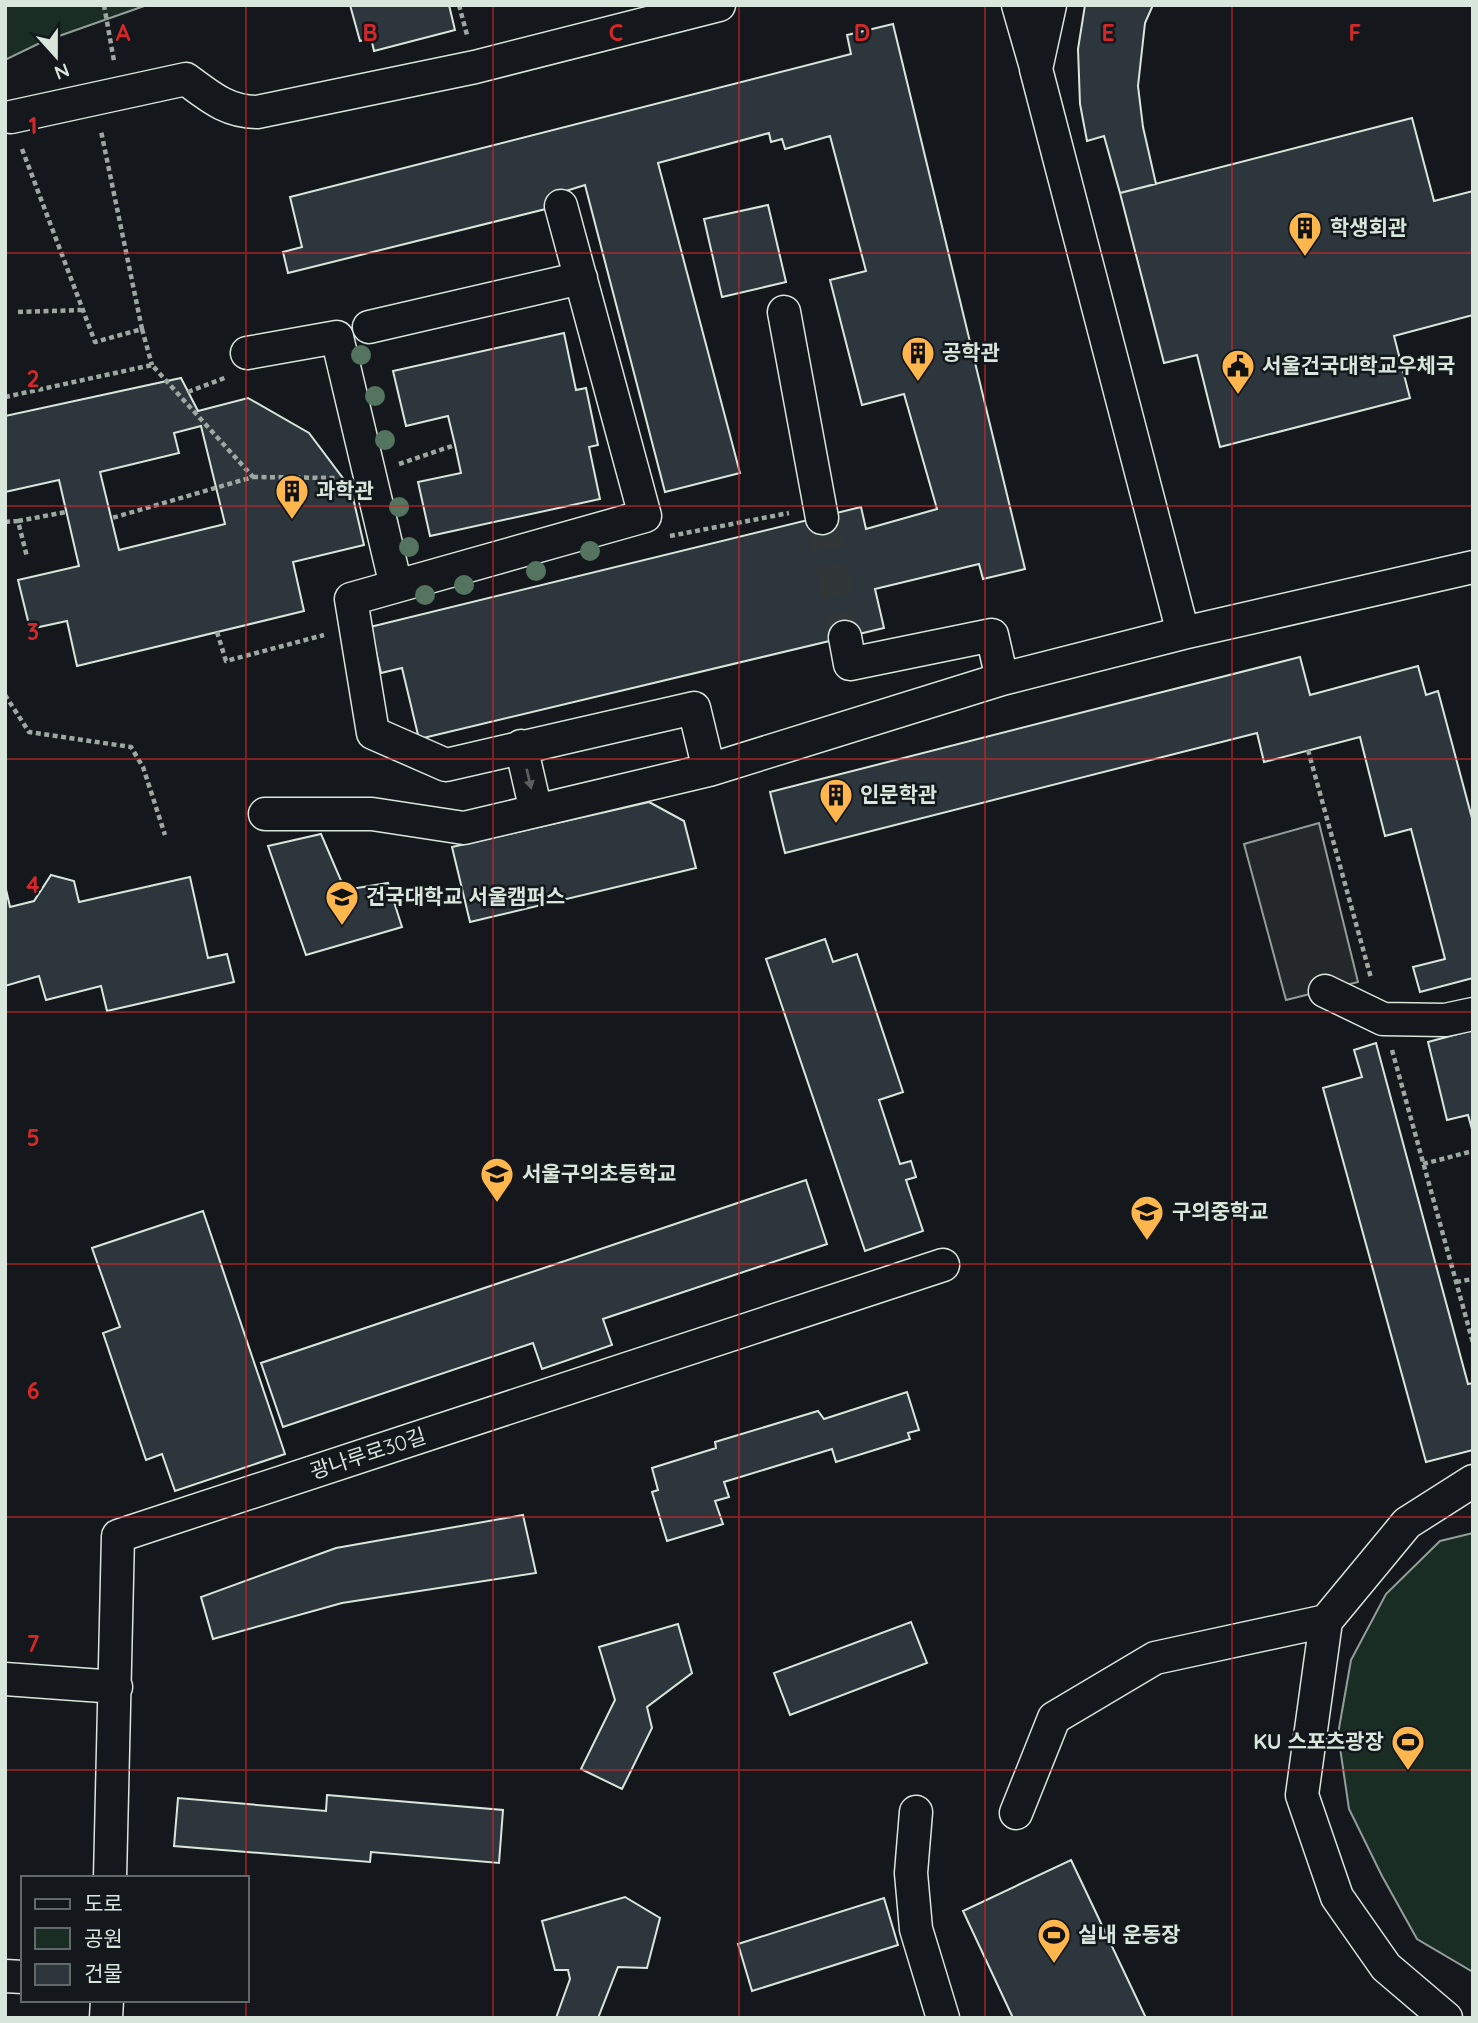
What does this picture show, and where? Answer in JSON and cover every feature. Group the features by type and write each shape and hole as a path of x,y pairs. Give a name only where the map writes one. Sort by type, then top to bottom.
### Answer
{"street":[{"path":"10,117 186,79 220,105 239,112 257,112 475,66 719,5"},
{"path":"1018,5 1183,633"},
{"path":"1036,69 1050,5"},
{"path":"561,206 645,516 351,599 373,733 446,765 694,708 709,770"},
{"path":"369,327 581,278"},
{"path":"784,312 821,512"},
{"path":"247,353 337,337 396,586"},
{"path":"265,814 372,814 464,828 709,770 847,730 1002,679 1183,633 1473,567"},
{"path":"845,637 850,664 992,635 1002,679"},
{"path":"521,746 536,811"},
{"path":"1325,991 1383,1019 1445,1020 1473,1014"},
{"name":"광나루로30길","path":"110,1876 117,1687 118,1536 943,1265"},
{"path":"1446,2018 1386,1967 1337,1897 1302,1795 1326,1621 1407,1523 1473,1482"},
{"path":"1016,1814 1054,1718 1155,1658 1326,1621"},
{"path":"5,1679 117,1687"},
{"path":"916,1812 911,1873 916,1929 943,2018"}],"path":[{"path":"104,5 107,96 142,329 152,365 253,477"},
{"path":"10,117 95,342 142,329"},
{"path":"18,312 82,310"},
{"path":"5,397 152,365"},
{"path":"403,463 455,444"},
{"path":"111,518 253,477 370,479"},
{"path":"5,522 66,512"},
{"path":"645,516 659,538 821,512"},
{"path":"18,521 27,557"},
{"path":"217,632 226,661 330,633"},
{"path":"5,695 29,732 131,747 143,767 165,835"},
{"path":"1423,1164 1473,1151"},
{"path":"1456,1282 1473,1279"}],"green space":[{"path":"5,5 147,5 42,42 5,60"},
{"name":"KU 스포츠광장","path":"1473,1533 1473,1972 1417,1939 1349,1809 1338,1734 1351,1660 1386,1594 1440,1541"}],"shaded area":[{"path":"1319,823 1358,982 1286,1000 1244,844"}],"building":[{"path":"350,5 449,5 455,30 374,51 371,38 360,41"},
{"path":"1085,5 1153,5 1145,23 1138,86 1143,127 1156,184 1120,193 1104,136 1087,141 1080,104 1078,49"},
{"name":"공학관","path":"893,24 1025,569 983,579 979,564 875,589 884,628 419,739 402,668 381,673 370,627 861,507 866,529 937,509 904,394 862,405 830,280 866,271 830,136 785,149 782,139 771,142 769,133 658,163 740,473 665,492 585,185 566,191 570,203 288,273 283,252 302,247 290,197 851,54 847,35"},
{"name":"학생회관","path":"1412,118 1434,201 1473,191 1473,315 1394,336 1410,398 1220,447 1197,355 1164,363 1120,193"},
{"path":"768,205 786,282 722,297 704,219"},
{"path":"564,333 576,390 586,388 598,445 589,447 600,499 430,536 418,482 461,473 455,445 448,416 406,426 393,371"},
{"name":"과학관","path":"181,378 198,411 248,398 309,433 351,489 364,545 293,562 304,611 77,666 67,621 30,629 18,580 79,566 59,480 5,492 5,416","holes":["201,426 225,524 119,550 100,472 179,453 174,433"]},
{"name":"인문학관","path":"1300,657 1310,695 1418,666 1426,695 1438,691 1473,822 1473,978 1420,992 1413,967 1445,959 1411,829 1385,836 1360,737 1264,762 1257,733 785,853 770,792"},
{"path":"649,802 684,821 696,868 470,922 452,847"},
{"path":"321,834 345,890 388,883 402,927 306,955 268,846"},
{"path":"51,875 74,881 79,902 190,877 208,958 227,954 234,982 107,1011 101,986 46,1000 39,976 5,986 5,885 10,907 34,901"},
{"path":"825,939 833,962 857,954 903,1092 879,1100 900,1164 911,1161 916,1177 906,1180 923,1231 865,1251 766,959"},
{"path":"1473,1030 1473,1133 1468,1115 1447,1120 1428,1042"},
{"path":"1376,1043 1468,1384 1473,1383 1473,1450 1426,1462 1323,1088 1362,1077 1354,1050"},
{"path":"806,1180 827,1244 603,1319 612,1345 542,1369 533,1343 283,1427 261,1363"},
{"path":"203,1211 285,1454 175,1491 162,1454 146,1460 103,1333 120,1327 92,1248"},
{"path":"907,1392 919,1430 908,1433 910,1439 836,1462 832,1449 724,1482 729,1497 715,1501 723,1524 667,1541 652,1492 658,1490 652,1468 716,1448 715,1442 818,1411 824,1419"},
{"path":"523,1515 536,1573 342,1603 213,1639 201,1597 336,1548"},
{"path":"911,1622 927,1663 790,1715 774,1673"},
{"path":"678,1624 692,1673 647,1707 652,1728 622,1789 581,1769 615,1700 599,1647"},
{"path":"327,1795 503,1810 499,1863 371,1852 370,1862 174,1846 178,1798 326,1811"},
{"name":"실내 운동장","path":"1071,1860 1146,2018 1013,2018 963,1911"},
{"path":"625,1897 660,1918 647,1968 618,1967 598,2018 556,2018 570,1979 568,1970 555,1970 542,1921"},
{"path":"884,1898 898,1945 752,1991 738,1944"}],"tunnel":[{"path":"822,518 845,637"}],"place":[{"name":"학생회관","path":"1305,258"},
{"name":"공학관","path":"918,383"},
{"name":"서울건국대학교우체국","path":"1238,396"},
{"name":"과학관","path":"292,521"},
{"name":"인문학관","path":"836,825"},
{"name":"건국대학교 서울캠퍼스","path":"342,927"},
{"name":"서울구의초등학교","path":"497,1204"},
{"name":"구의중학교","path":"1147,1242"},
{"name":"KU 스포츠광장","path":"1408,1772"},
{"name":"실내 운동장","path":"1054,1965"}]}
